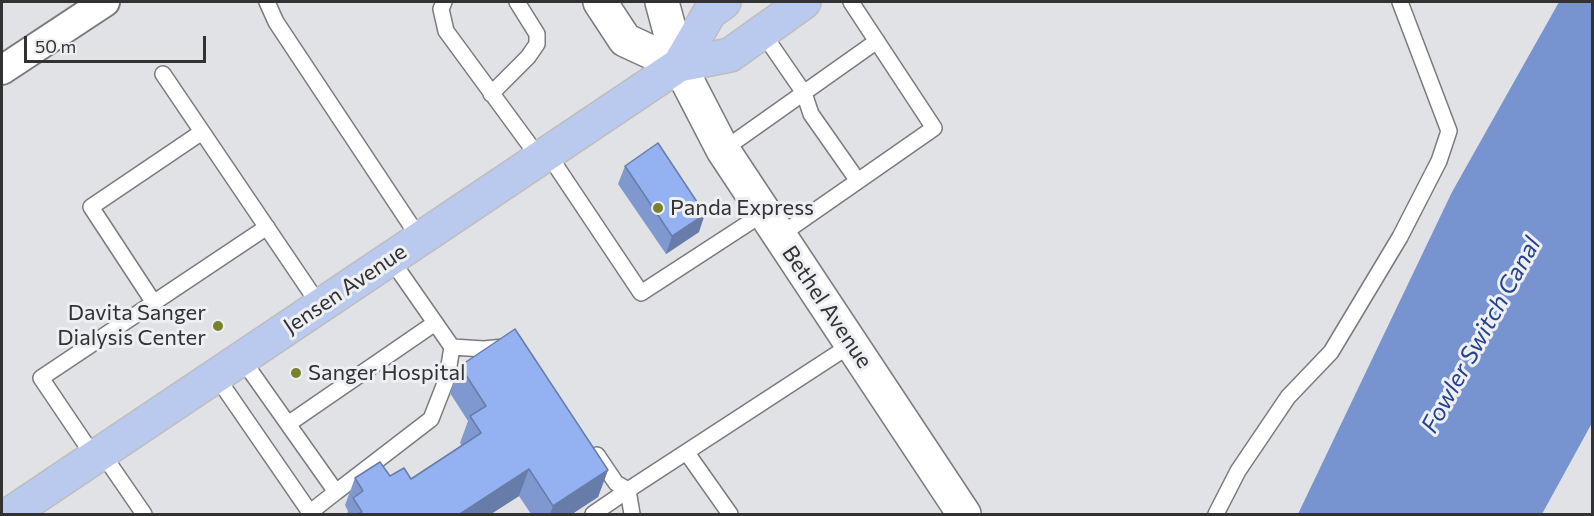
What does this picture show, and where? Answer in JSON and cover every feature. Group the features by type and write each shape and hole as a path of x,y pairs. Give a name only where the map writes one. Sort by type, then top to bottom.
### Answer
{"main road":[{"path":"600,2 625,40 679,65"},
{"name":"Bethel Avenue","path":"662,2 679,65 723,150 964,514"},
{"name":"Jensen Avenue","path":"679,65 710,12 724,2"},
{"name":"Jensen Avenue","path":"10,514 679,65 730,55 804,2"}],"street":[{"path":"2,70 105,2"}],"lane":[{"path":"267,2 276,22 420,239"},
{"path":"444,2 441,9 446,31 491,94 544,157 640,293 858,181 934,128 851,2"},
{"path":"491,94 528,57 537,44 537,34 518,2"},
{"path":"1216,514 1238,471 1288,397 1331,352 1400,237 1439,161 1449,131 1400,2"},
{"path":"762,32 804,93 811,114 858,181"},
{"path":"723,150 877,41"},
{"path":"163,74 320,306"},
{"path":"154,303 91,207 202,132"},
{"path":"144,514 41,378 267,227"},
{"path":"229,367 309,513 431,419 447,378 453,347 390,258"},
{"path":"288,424 435,322"},
{"path":"593,514 852,344"},
{"path":"453,347 484,349 511,346 520,353"},
{"path":"229,367 288,424 336,492"},
{"path":"590,445 616,483 628,490"},
{"path":"687,453 730,514"},
{"path":"628,490 632,514"}],"water":[{"name":"Fowler Switch Canal","path":"1559,2 1592,2 1592,423 1542,514 1298,514 1452,192"}],"building":[{"path":"658,143 705,214 672,236 625,166"},
{"path":"515,329 608,470 553,506 529,469 460,514 358,514 362,512 353,498 363,491 355,478 380,462 390,476 404,468 411,479 481,433 470,416 486,406 460,366"}],"place":[{"name":"Panda Express","path":"658,208"},
{"name":"Davita Sanger Dialysis Center","path":"218,326"},
{"name":"Sanger Hospital","path":"296,373"}]}
